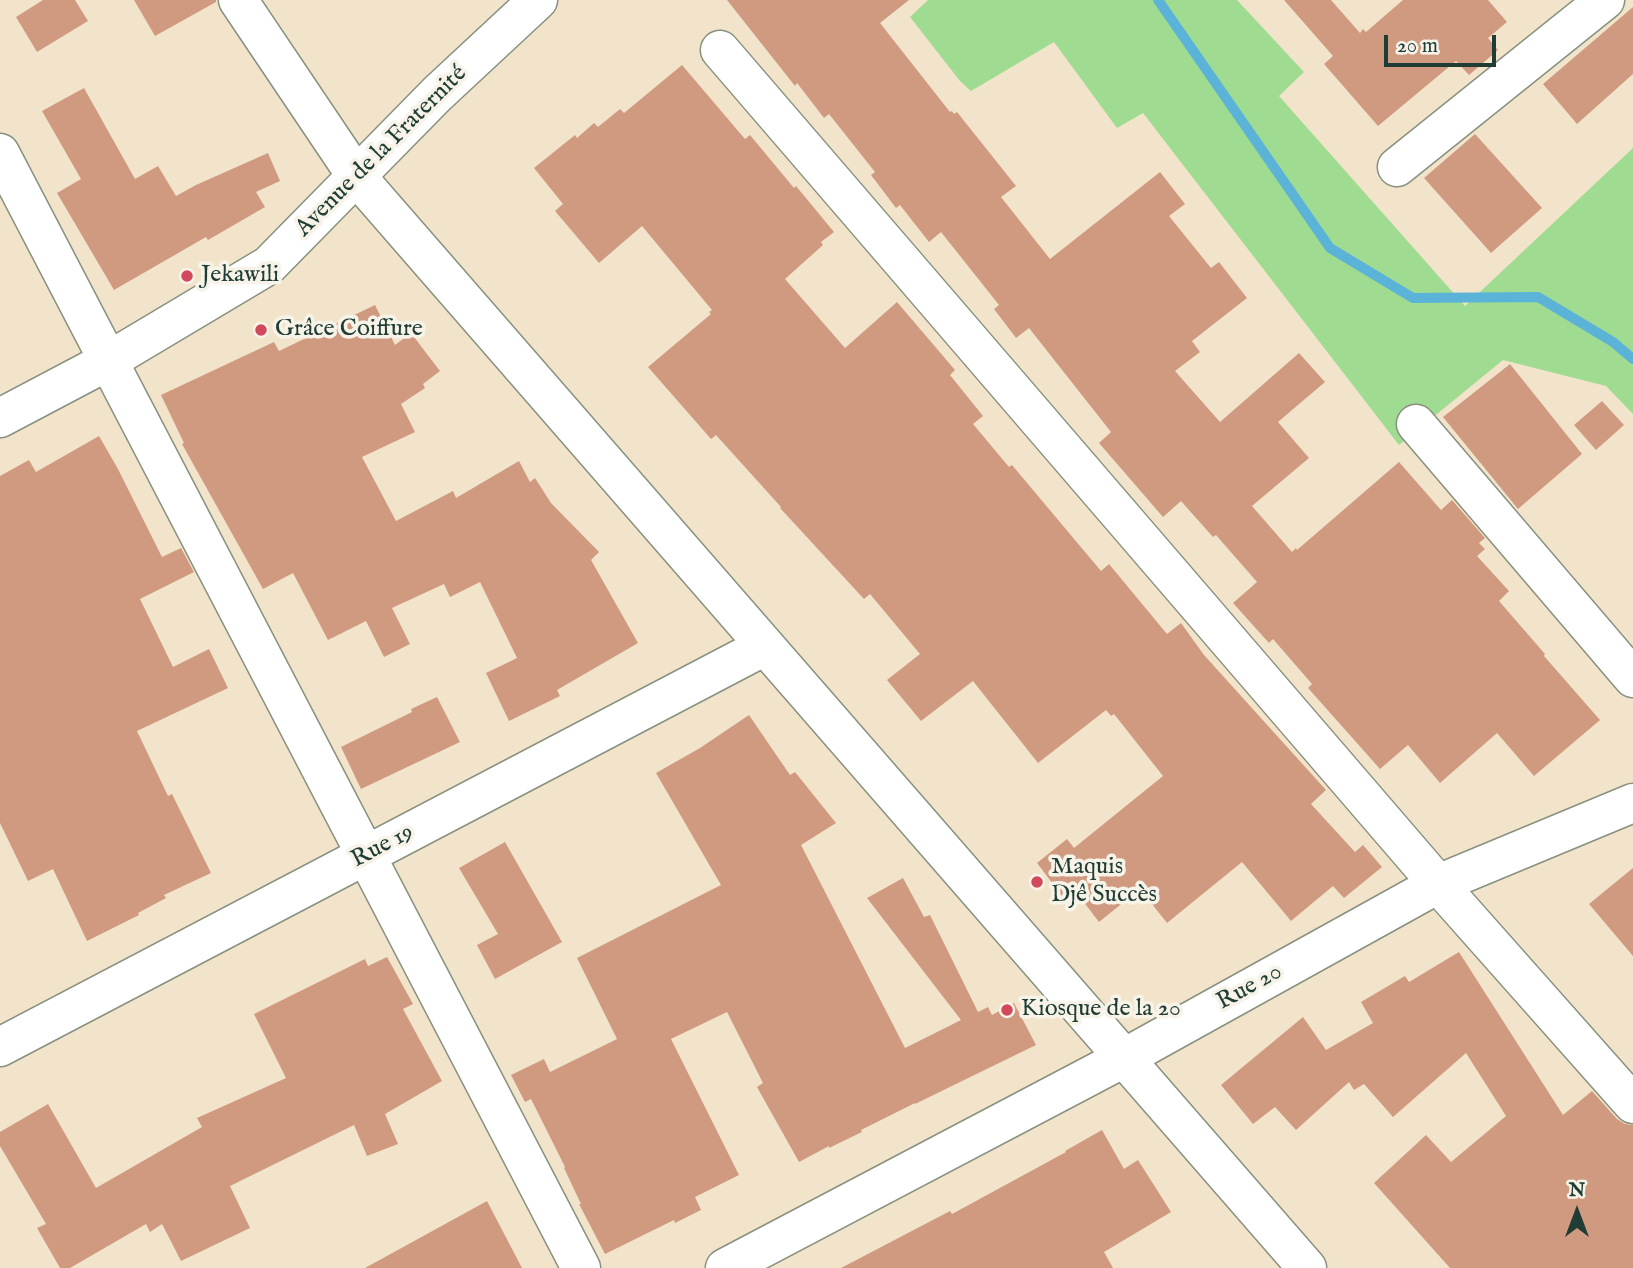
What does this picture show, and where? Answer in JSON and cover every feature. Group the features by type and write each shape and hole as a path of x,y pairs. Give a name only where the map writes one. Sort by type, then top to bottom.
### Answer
{"street":[{"path":"238,0 357,177 1307,1268"},
{"name":"Avenue de la Fraternité","path":"0,418 108,361 269,265 437,94 538,0"},
{"path":"1396,167 1605,0"},
{"path":"720,50 1438,884 1633,1104"},
{"path":"0,153 581,1268"},
{"path":"1416,424 1633,678"},
{"name":"Rue 19","path":"0,1047 765,646"},
{"name":"Rue 20","path":"725,1268 1124,1058 1438,884 1633,803"}],"green space":[{"path":"928,0 1237,0 1304,72 1279,96 1465,306 1633,148 1633,414 1606,386 1503,360 1399,445 1143,113 1117,128 1054,42 971,91 960,81 910,17"}],"building":[{"path":"43,0 75,0 88,21 37,52 16,17"},
{"path":"134,0 216,0 216,2 155,36"},
{"path":"727,0 909,0 880,23 950,112 957,112 1016,186 1001,197 1050,259 1160,172 1185,204 1169,216 1211,268 1219,262 1247,298 1192,341 1200,352 1175,371 1220,422 1299,353 1325,382 1278,422 1309,458 1252,506 1292,552 1399,462 1441,510 1452,500 1485,538 1479,543 1485,549 1477,556 1509,591 1499,601 1600,720 1534,776 1497,733 1440,783 1408,745 1380,769 1308,688 1312,684 1273,639 1269,643 1233,603 1257,582 1216,535 1213,537 1181,501 1163,517 1099,443 1111,432 1029,328 1016,338 994,309 999,305 941,232 929,242 900,205 896,208 871,175 875,172 829,114 824,118 797,83 795,86"},
{"path":"1284,0 1331,0 1360,33 1363,29 1366,32 1403,0 1488,0 1507,22 1488,38 1498,50 1469,75 1456,61 1378,126 1324,64 1333,56"},
{"path":"1633,7 1633,74 1577,124 1543,84"},
{"path":"682,65 745,139 750,135 834,232 785,279 845,348 897,302 955,370 950,375 983,416 973,424 1009,467 1012,465 1101,571 1109,564 1167,634 1181,623 1204,655 1326,790 1311,804 1355,852 1363,845 1382,867 1344,898 1333,886 1291,921 1242,862 1167,923 1140,889 1099,922 1073,888 1062,896 1037,863 1067,839 1074,848 1163,776 1114,714 1111,716 1106,710 1038,763 973,681 921,721 887,680 920,654 870,594 864,599 716,435 711,439 648,367 711,314 709,312 712,310 642,226 599,263 555,211 563,204 534,168 594,123 598,127 620,109 624,113"},
{"path":"84,88 135,179 158,166 176,196 268,153 280,181 256,192 265,207 208,240 206,237 114,290 57,193 81,179 42,111"},
{"path":"1475,134 1542,208 1491,253 1424,178"},
{"path":"375,305 395,345 411,333 440,371 423,384 425,388 401,404 415,432 362,457 396,521 453,491 456,498 519,461 530,482 535,478 551,503 599,552 591,560 638,643 557,690 560,696 509,721 486,673 517,658 480,582 450,597 444,584 392,608 410,644 384,657 366,621 328,640 293,573 263,589 182,444 184,443 161,395 274,342 279,351"},
{"path":"1510,364 1582,454 1518,509 1443,417"},
{"path":"1602,401 1624,425 1596,450 1574,425"},
{"path":"99,436 162,557 181,548 194,572 140,599 173,667 209,649 228,688 137,731 168,796 172,794 211,873 164,895 166,898 138,913 139,915 87,941 53,869 28,881 0,823 0,476 29,460 36,472"},
{"path":"437,697 460,742 361,789 341,747"},
{"path":"749,715 790,775 795,772 836,823 801,845 905,1048 961,1020 867,898 903,878 924,917 930,915 978,1012 988,1007 992,1015 1014,1003 1036,1045 799,1162 757,1087 763,1083 727,1012 671,1039 739,1175 695,1197 701,1210 675,1223 674,1220 605,1254 531,1099 525,1102 511,1075 544,1059 550,1072 617,1039 577,958 721,885 656,773"},
{"path":"505,842 562,942 495,979 477,945 498,934 459,868"},
{"path":"1633,868 1633,956 1589,904"},
{"path":"1459,952 1563,1115 1592,1091 1617,1119 1633,1125 1633,1268 1450,1268 1374,1183 1426,1135 1451,1162 1506,1116 1466,1053 1393,1117 1364,1084 1354,1090 1349,1082 1296,1130 1275,1107 1253,1124 1221,1085 1303,1017 1326,1050 1373,1023 1361,1002 1405,976 1409,982"},
{"path":"387,957 413,1004 403,1009 442,1081 385,1114 398,1144 367,1156 354,1125 230,1186 250,1228 181,1261 162,1224 150,1232 146,1224 70,1268 60,1268 37,1228 46,1224 0,1146 0,1132 48,1104 96,1188 202,1127 197,1118 286,1078 254,1014 365,959 368,966"},
{"path":"1102,1130 1124,1169 1138,1160 1171,1212 1104,1252 1113,1268 841,1268 950,1211 952,1214"},
{"path":"487,1201 522,1268 365,1268"}],"waterway":[{"path":"1158,0 1330,248 1413,298 1538,297 1613,342 1633,359"}],"place":[{"name":"Jekawili","path":"187,276"},
{"name":"Grâce Coiffure","path":"261,330"},
{"name":"Maquis Djê Succès","path":"1037,882"},
{"name":"Kiosque de la 20","path":"1007,1010"}]}
